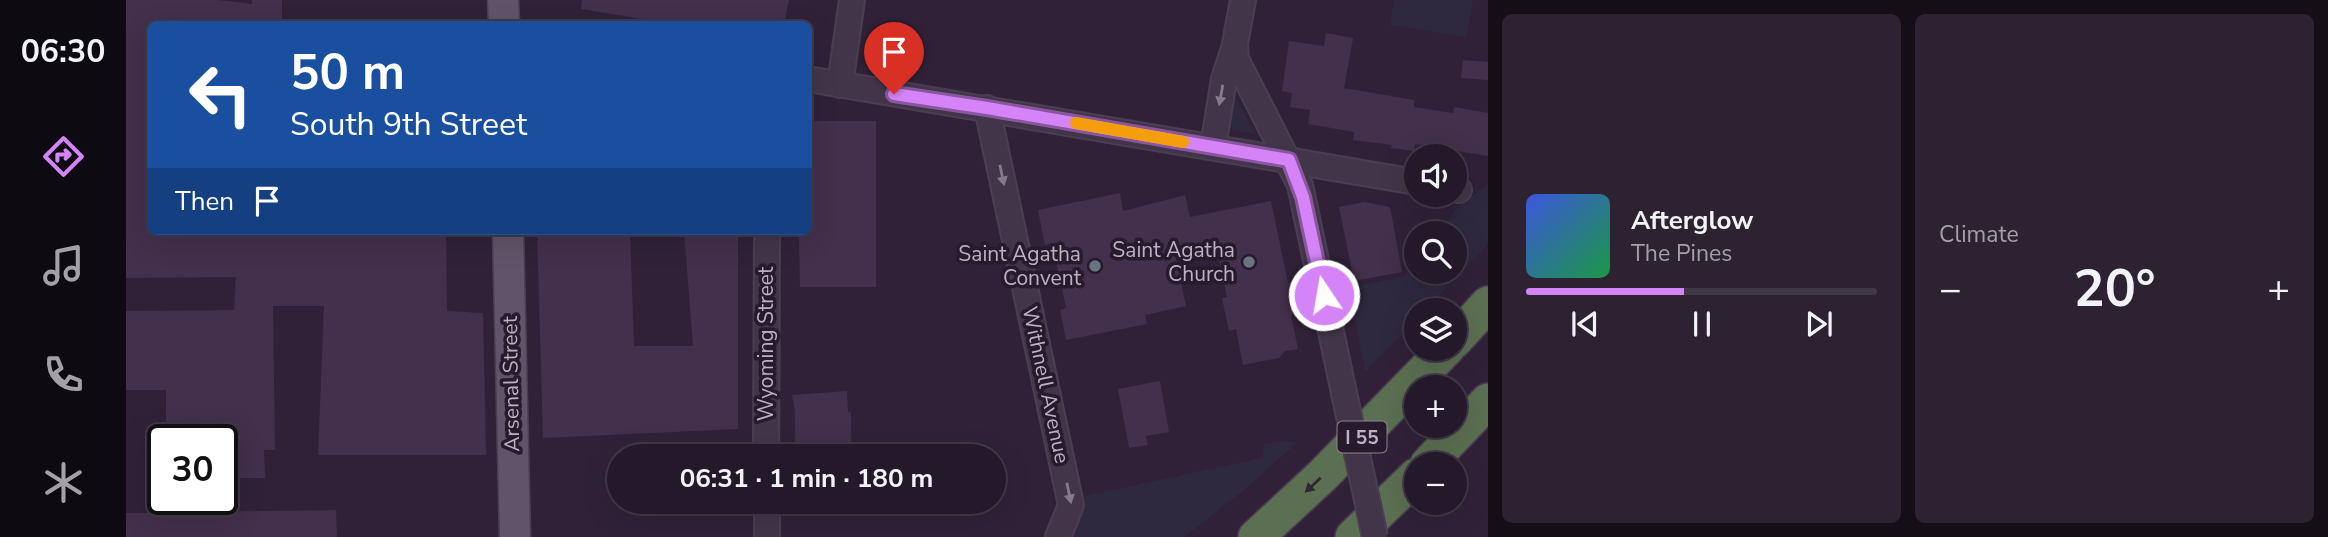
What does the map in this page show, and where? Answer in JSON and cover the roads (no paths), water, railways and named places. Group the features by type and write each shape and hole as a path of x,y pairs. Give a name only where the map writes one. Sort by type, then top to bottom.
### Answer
{"highway":[{"path":"1467,327 1488,304"},
{"name":"I 55","path":"1258,532 1378,421 1435,361"},
{"path":"1439,452 1488,401"},
{"path":"1353,537 1404,488"}],"main road":[{"path":"503,0 504,21"},
{"name":"Arsenal Street","path":"508,235 515,537"}],"street":[{"path":"840,85 852,0"},
{"path":"1213,147 1224,79 1235,44 1242,0"},
{"path":"1235,44 1239,65 1289,160 1303,197 1375,537"},
{"path":"812,80 1404,180"},
{"name":"Withnell Avenue","path":"987,108 1071,505 1058,537"},
{"name":"Wyoming Street","path":"766,444 767,235"},
{"path":"767,514 767,537"}],"place":[{"name":"Saint Agatha Church","path":"1249,262"},
{"name":"Saint Agatha Convent","path":"1095,266"}]}
